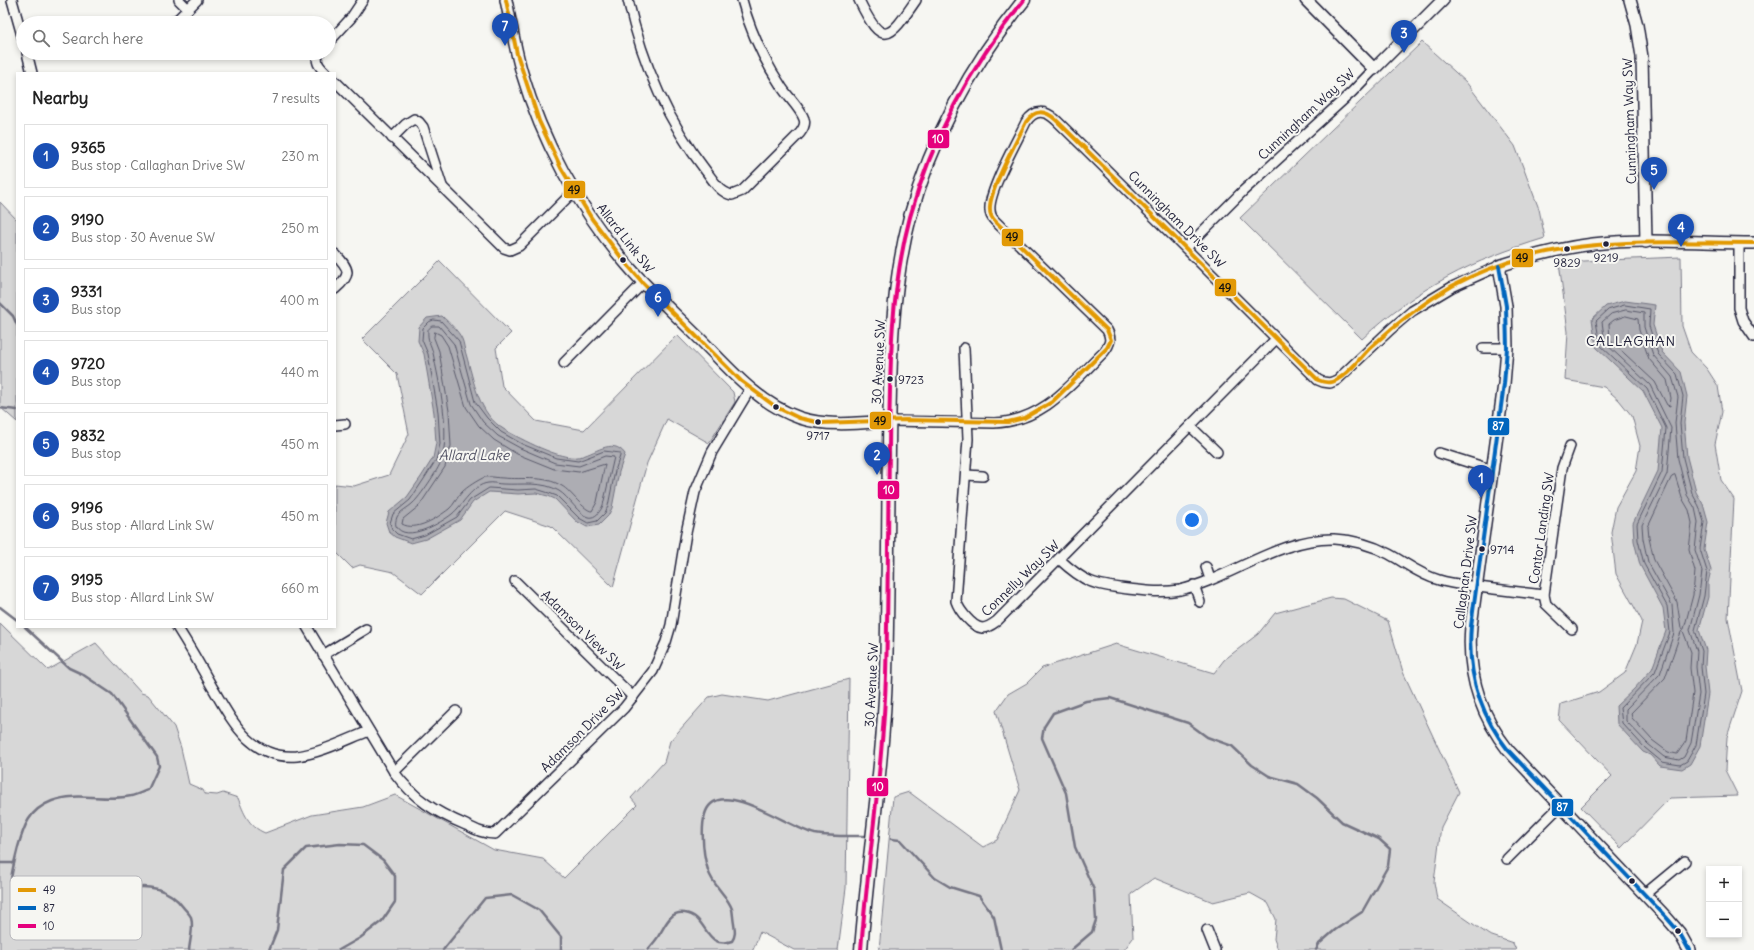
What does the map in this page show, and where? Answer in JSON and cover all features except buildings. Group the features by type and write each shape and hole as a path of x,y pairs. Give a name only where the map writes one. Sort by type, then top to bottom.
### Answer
{"main road":[{"name":"30 Avenue SW","path":"861,950 876,805 886,678 889,421 893,319 901,259 916,199 938,141 955,104 985,53 1024,0"},
{"name":"30 Avenue SW","path":"857,950 863,922"}],"street":[{"path":"12,0 17,16"},
{"path":"179,0 188,9"},
{"path":"180,16 196,0"},
{"path":"336,35 352,18 363,0"},
{"name":"Allard Link SW","path":"506,0 517,54 527,89 545,133 574,191 608,241 643,282 750,389 787,413 810,421 841,423 889,421"},
{"path":"628,0 646,60 667,111 694,155 708,174 722,191 732,196 742,192 800,133 805,121 790,100 766,60 752,31 742,0"},
{"path":"859,0 876,28 882,33 887,34 896,29 916,0"},
{"path":"1306,0 1374,69"},
{"name":"Cunningham Way SW","path":"1186,248 1243,191 1352,92 1442,0"},
{"name":"Cunningham Way SW","path":"1630,0 1640,40 1642,57 1646,242"},
{"path":"29,60 32,72"},
{"path":"317,60 317,63 325,72"},
{"path":"336,83 502,246 510,250 521,244 574,191"},
{"name":"Cunningham Drive SW","path":"889,421 1008,422 1024,418 1039,411 1058,397 1104,352 1111,340 1107,330 998,224 991,215 990,203 996,186 1026,122 1031,116 1043,112 1051,116 1186,248 1276,339 1318,380 1323,382 1330,383 1342,376 1371,347 1412,312 1452,287 1499,266 1539,254 1573,247 1613,242 1754,243"},
{"path":"392,138 412,120 419,122 423,127 442,187"},
{"path":"1739,243 1739,308 1743,321 1754,336"},
{"path":"336,255 344,263 348,272 346,278 336,287"},
{"name":"Callaghan Drive SW","path":"1499,266 1506,306 1507,348 1504,384 1470,638 1470,653 1474,684 1480,703 1492,728 1508,750 1645,894 1679,932 1690,950"},
{"path":"564,363 643,282"},
{"name":"Connelly Way SW","path":"967,421 968,439 966,475 956,601 974,624 982,628 992,625 1276,339"},
{"path":"964,348 967,421"},
{"path":"1483,348 1507,348"},
{"name":"Adamson Drive SW","path":"308,628 394,772 409,791 437,812 482,832 495,834 586,746 633,697 653,671 666,642 673,614 689,516 697,486 712,452 750,389"},
{"path":"336,425 345,424"},
{"path":"1190,426 1217,452"},
{"name":"Contor Landing SW","path":"1570,446 1562,468 1544,595 1546,604 1572,629"},
{"path":"1439,453 1492,470"},
{"path":"966,475 983,476"},
{"path":"1059,559 1081,578 1092,583 1104,586 1164,592 1194,585 1294,545 1313,541 1335,539 1358,542 1374,547 1389,554 1418,572 1439,580 1476,587 1544,595"},
{"path":"1206,567 1210,579"},
{"name":"Adamson View SW","path":"515,581 633,697"},
{"path":"1194,585 1200,602"},
{"path":"178,628 232,720 246,738 263,750 282,755 298,756 317,751 369,731"},
{"path":"323,655 366,629"},
{"path":"394,772 456,710"},
{"path":"1507,859 1560,806"},
{"path":"1645,894 1685,861"},
{"path":"1207,930 1216,950"}],"shaded area":[{"path":"1422,42 1466,82 1515,146 1539,209 1545,238 1494,256 1447,277 1404,304 1362,339 1240,218"},
{"path":"0,202 16,219 16,421 0,407"},
{"path":"1681,257 1682,326 1691,352 1707,369 1718,386 1722,412 1715,444 1721,480 1734,499 1728,618 1742,691 1727,737 1725,770 1738,796 1670,798 1621,848 1581,807 1612,776 1559,720 1561,704 1599,692 1625,673 1637,644 1642,621 1616,574 1611,532 1616,507 1636,471 1640,446 1632,416 1619,400 1604,387 1565,380 1568,332 1559,262"},
{"path":"440,261 511,333 496,348 502,386 536,421 584,430 677,335 733,392 735,402 709,443 667,419 647,463 613,587 551,526 505,511 422,594 393,572 360,565 352,568 336,552 336,484 354,486 389,475 409,434 397,374 362,339"},
{"path":"1331,598 1344,599 1388,621 1403,672 1459,792 1441,827 1434,882 1437,899 1489,935 1513,943 1516,950 1278,950 1274,939 1276,919 1268,903 1250,893 1213,902 1154,878 1131,894 1133,938 1124,950 879,950 893,797 909,792 983,847 997,840 1020,790 996,711 1008,694 1027,683 1042,668 1116,644 1214,673 1224,660 1258,634 1275,613"},
{"path":"0,623 48,670 96,643 141,693 148,695 174,727 181,748 189,784 203,790 205,794 217,795 223,793 238,798 247,818 254,827 265,833 312,815 363,807 395,795 494,850 543,859 564,878 637,805 631,798 664,762 670,741 709,697 722,694 768,701 849,679 846,888 838,950 794,950 760,932 753,950 0,950"}],"water":[{"path":"1625,301 1655,305 1653,325 1662,352 1681,372 1687,396 1684,423 1687,457 1696,492 1703,504 1708,522 1704,549 1711,570 1708,583 1708,597 1699,630 1706,650 1705,666 1708,694 1700,746 1690,764 1682,769 1660,766 1650,755 1643,752 1617,724 1616,706 1652,669 1666,631 1663,608 1640,565 1634,541 1633,523 1658,471 1662,428 1643,391 1596,347 1592,319 1606,306"},
{"name":"Allard Lake","path":"442,316 456,330 462,339 478,396 483,406 496,423 505,430 551,452 570,457 584,456 609,447 620,449 625,454 619,472 612,508 608,516 599,525 587,527 576,521 555,499 548,496 536,493 518,494 489,492 473,502 460,520 426,539 411,543 395,537 389,532 386,523 389,512 407,497 433,458 436,443 434,413 424,354 418,341 419,327 427,318"}],"waterway":[{"path":"0,303 13,316 16,323"},
{"path":"0,408 16,410"},
{"path":"0,607 16,619"},
{"path":"12,876 18,847 25,826 38,809 52,801 62,798 121,798 137,794 148,790 159,766 157,757 112,694 82,674 69,668 26,628"},
{"path":"1071,950 1092,932 1096,920 1094,890 1075,847 1066,793 1042,738 1044,727 1053,713 1086,701 1110,698 1188,723 1207,737 1232,746 1252,765 1269,776 1298,784 1317,798 1342,822 1379,839 1390,849 1388,866 1362,912 1335,930 1319,944 1316,950"},
{"path":"648,950 669,919 679,913 692,915 716,941 723,943 732,941 735,935 730,904 710,875 706,863 703,845 703,826 704,817 711,804 720,800 733,800 747,804 815,834 835,836 869,836"},
{"path":"891,839 900,840 935,878 950,887 979,896 994,917 1001,950"},
{"path":"269,950 277,930 284,870 306,848 340,844 363,845 383,860 395,876 395,902 382,921 360,938 339,950"},
{"path":"0,863 14,863"},
{"path":"142,887 149,887 164,891 171,895 191,917 192,929 189,950"},
{"path":"443,950 485,898 512,895 539,910 561,937 561,950"}],"transit line":[{"name":"49","path":"506,0 517,54 539,121 561,168 592,219 643,283 741,381 776,407 799,418 821,423 905,420 1008,422 1024,418 1052,402 1107,348 1111,340 1107,330 995,221 991,215 991,202 998,179 1004,166 1026,122 1033,115 1040,112 1048,114 1056,120 1318,380 1326,382 1333,382 1343,376 1372,346 1421,306 1452,286 1489,269 1526,257 1563,249 1600,245 1676,242 1754,243"},
{"name":"10","path":"861,950 867,881 879,778 886,675 889,419 892,332 898,274 910,217 919,188 942,130 987,50 1024,0"},
{"name":"87","path":"1499,266 1506,306 1507,348 1504,384 1471,626 1471,660 1477,691 1482,707 1489,721 1508,750 1666,917 1679,932 1689,950"}],"place":[{"name":"9195","path":"505,46"},
{"name":"9331","path":"1404,53"},
{"name":"9832","path":"1654,190"},
{"name":"9219","path":"1606,244"},
{"name":"9720","path":"1681,247"},
{"name":"9829","path":"1567,249"},
{"name":"9196","path":"658,317"},
{"name":"9723","path":"890,379"},
{"name":"9717","path":"818,422"},
{"name":"9190","path":"877,475"},
{"name":"9365","path":"1481,498"},
{"name":"9714","path":"1482,549"}],"district":[{"name":"CALLAGHAN","path":"1631,341"}]}
